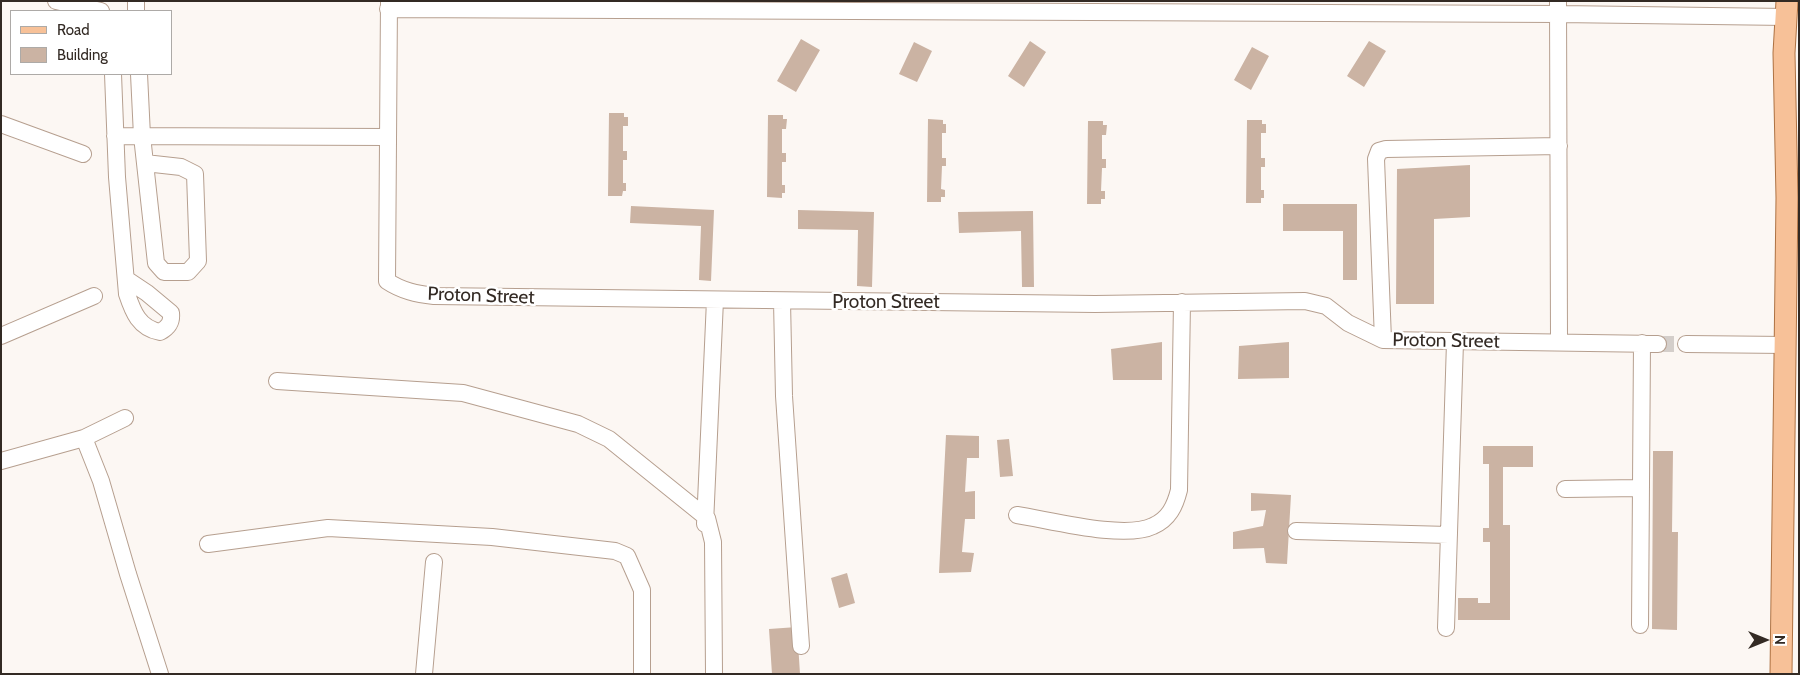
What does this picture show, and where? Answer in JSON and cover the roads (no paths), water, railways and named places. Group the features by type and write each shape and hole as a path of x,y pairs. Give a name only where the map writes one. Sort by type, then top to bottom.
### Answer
{"main road":[{"path":"1780,674 1791,53 1787,9"}],"street":[{"path":"56,1 97,10"},
{"path":"389,5 1787,9"},
{"name":"Proton Street","path":"389,5 387,281 398,288 421,295 434,296 782,301 1095,304 1305,301 1326,306 1348,323 1383,340 1650,343 1640,488"},
{"path":"1558,8 1558,341"},
{"path":"113,75 123,257 126,280"},
{"path":"139,75 142,136 156,263 164,272 188,272 198,261 196,174 181,167 145,163"},
{"path":"1,124 83,154"},
{"path":"116,136 388,137"},
{"path":"1383,340 1376,159 1379,152 1386,149 1558,146"},
{"path":"1,336 94,296"},
{"path":"714,674 709,642 707,579 702,538 707,518 715,300"},
{"path":"782,301 784,396 801,646"},
{"path":"1017,515 1107,530 1133,530 1153,526 1171,512 1176,503 1179,490 1182,302"},
{"path":"1446,628 1455,342"},
{"path":"1686,344 1786,345"},
{"path":"277,381 463,393 578,424 609,439 707,518"},
{"path":"1,461 84,438 125,418"},
{"path":"84,438 101,481 160,674"},
{"path":"1565,490 1640,488 1640,625"},
{"path":"208,544 328,528 492,537 615,551 627,556 642,590 642,674"},
{"path":"1296,531 1449,535"},
{"path":"424,674 434,562"},
{"path":"704,674 709,642"}],"tunnel":[{"path":"1658,344 1686,344"}]}
